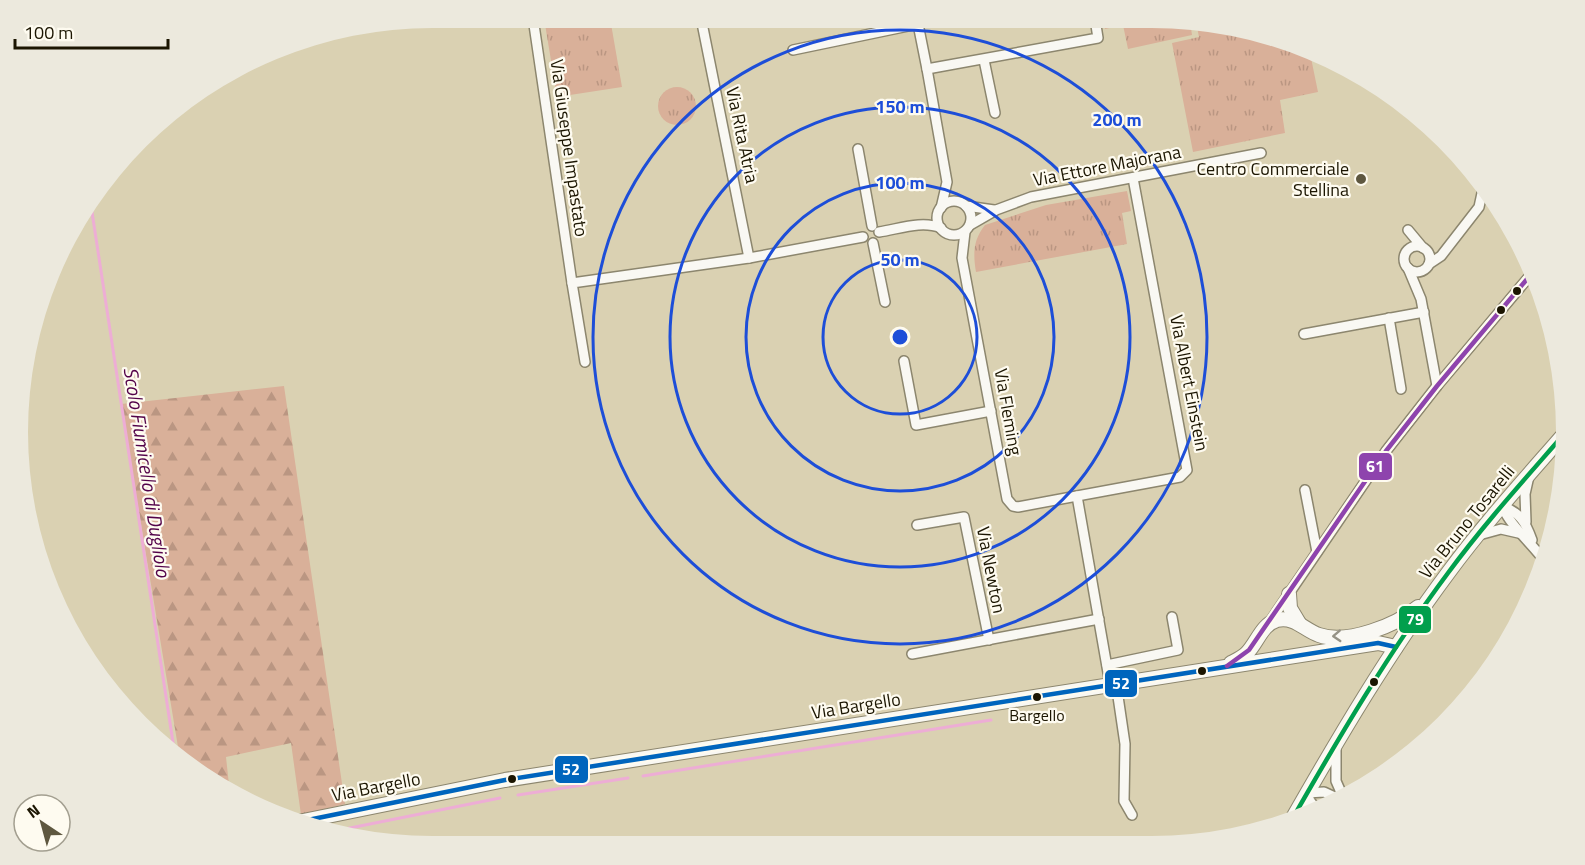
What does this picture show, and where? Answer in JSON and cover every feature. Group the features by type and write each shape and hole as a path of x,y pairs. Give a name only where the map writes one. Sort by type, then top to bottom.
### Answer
{"street":[{"name":"Via Giuseppe Impastato","path":"534,28 585,362"},
{"name":"Via Rita Atria","path":"703,28 749,258"},
{"path":"793,50 888,28"},
{"path":"858,149 876,229 878,239 873,243 867,242 863,237 863,232 867,228 876,229 934,225 959,235 968,228 971,214 948,182 919,28"},
{"path":"927,69 1098,38 1096,28"},
{"path":"984,60 995,113"},
{"name":"Via Ettore Majorana","path":"968,228 996,210 1031,197 1261,153"},
{"name":"Via Albert Einstein","path":"1077,496 1180,477 1187,470 1133,178"},
{"path":"923,225 937,218 948,182"},
{"path":"1408,268 1416,272 1441,256 1479,207 1481,198"},
{"path":"940,208 951,201 962,203"},
{"name":"Via Ettore Majorana","path":"962,203 996,210"},
{"path":"937,218 945,231"},
{"name":"Via Fleming","path":"962,258 968,228"},
{"path":"1421,299 1422,281 1428,266 1425,250 1408,230 1404,261 1421,299 1437,386"},
{"name":"Via Fleming","path":"945,231 962,258 1007,499 1009,503 1018,507 1077,496"},
{"path":"572,283 749,258 863,237"},
{"path":"873,243 885,302"},
{"path":"1406,252 1412,247 1425,250 1442,249 1450,243"},
{"path":"1227,666 1245,655 1386,451 1527,280"},
{"path":"1304,334 1424,312"},
{"path":"1389,318 1401,389"},
{"path":"904,361 916,425 991,411"},
{"name":"Via Bruno Tosarelli","path":"1298,809 1337,741 1429,598 1475,537 1556,444"},
{"path":"1525,530 1525,494 1530,473"},
{"path":"1305,490 1317,552"},
{"path":"1077,496 1107,665 1125,744 1124,801 1132,815"},
{"path":"1502,506 1507,516 1525,530 1538,552"},
{"name":"Via Newton","path":"917,525 964,517 989,640"},
{"path":"1475,537 1495,529 1525,530"},
{"path":"1289,594 1290,608 1299,623"},
{"path":"1269,622 1286,620 1299,623 1321,636 1333,638 1379,629 1405,617 1429,598"},
{"path":"1107,665 1178,650 1172,617"},
{"name":"Via Newton","path":"912,654 1099,619"},
{"path":"1379,629 1392,639 1396,648"},
{"name":"Via Bargello","path":"314,819 506,780 1227,666 1378,644 1396,648"},
{"path":"1337,741 1335,766 1339,791"},
{"path":"1312,804 1307,793 1324,792 1332,795"}],"green space":[{"path":"546,28 612,28 622,87 557,97"},
{"path":"1124,28 1191,30 1192,35 1128,49"},
{"path":"1198,31 1231,36 1257,42 1312,61 1318,92 1280,100 1285,133 1193,152 1172,43 1199,37"},
{"path":"677,87 690,93 696,106 690,119 677,125 664,119 658,106 664,93"},
{"path":"1127,191 1131,211 1122,213 1127,244 976,272 975,247 978,236 985,225 1046,205"},
{"path":"284,386 345,804 301,814 291,743 226,757 229,781 178,746 121,404"}],"waterway":[{"name":"Scolo Fiumicello di Dugliolo","path":"92,215 173,742"},
{"path":"643,776 991,720"},
{"path":"518,795 628,778"},
{"path":"350,828 500,798"}],"transit line":[{"name":"61","path":"1227,666 1249,650 1386,451 1527,280"},
{"name":"79","path":"1298,809 1365,695 1426,603 1476,537 1556,443"},
{"name":"52","path":"314,819 505,780 1378,643 1396,647"}],"place":[{"name":"Centro Commerciale Stellina","path":"1361,179"},
{"name":"Bargello","path":"1037,697"}]}
